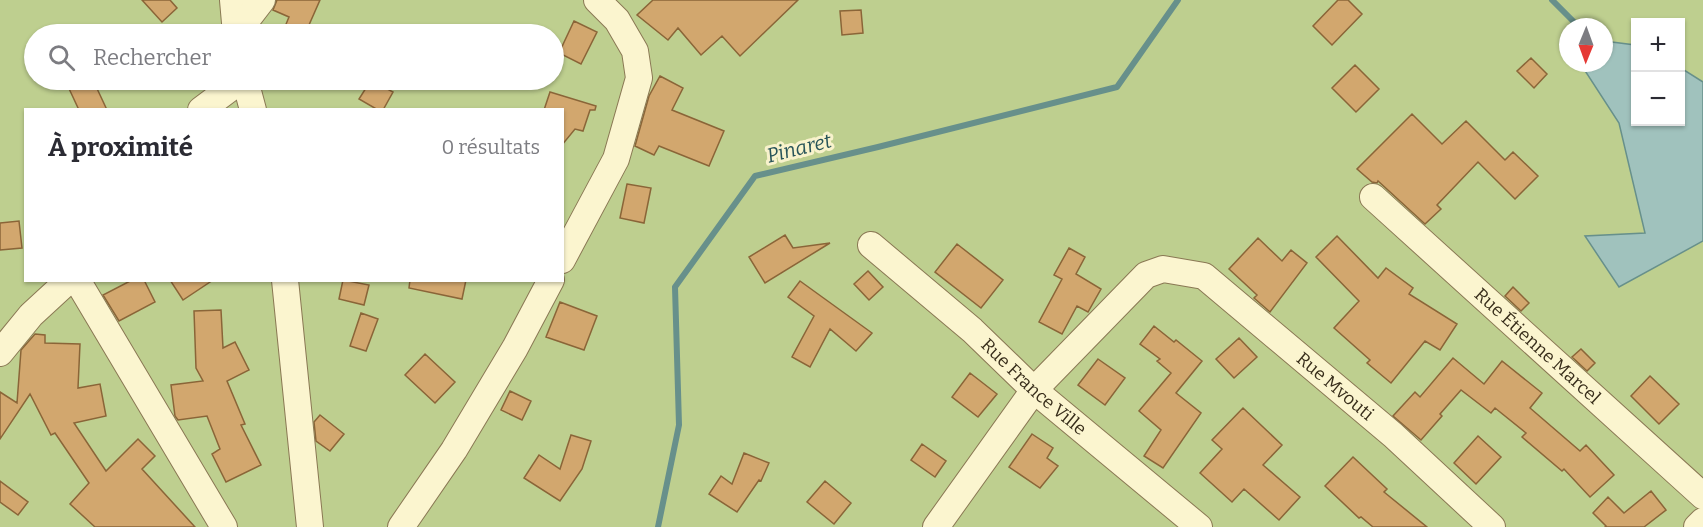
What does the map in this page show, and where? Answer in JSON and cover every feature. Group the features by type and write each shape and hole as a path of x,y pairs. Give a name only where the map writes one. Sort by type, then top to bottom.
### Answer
{"street":[{"path":"233,0 235,24"},
{"path":"244,24 262,0"},
{"path":"564,256 616,159 639,78 635,51 617,20 597,0"},
{"path":"204,108 229,90"},
{"path":"246,90 252,108"},
{"name":"Rue Étienne Marcel","path":"1372,197 1703,496"},
{"name":"Rue France Ville","path":"871,245 972,330 1034,390 1199,527"},
{"name":"Rue Mvouti","path":"1034,390 1146,275 1163,269 1204,276 1393,435 1492,527"},
{"path":"0,353 31,315 67,282"},
{"path":"78,282 224,527"},
{"path":"285,282 310,527"},
{"path":"401,527 454,450 515,348 550,282"},
{"path":"936,527 1034,390"},
{"path":"1697,527 1703,521"}],"green space":[{"path":"0,0 1703,0 1703,527 0,527"}],"water":[{"path":"1613,42 1631,44 1631,126 1685,126 1685,71 1703,82 1703,241 1619,287 1585,236 1645,233 1619,123 1586,72 1613,72"}],"building":[{"path":"142,0 170,0 177,8 162,22"},
{"path":"277,0 320,0 309,24 286,24 289,17 273,10"},
{"path":"653,0 798,0 740,56 722,36 701,55 678,28 668,40 637,15"},
{"path":"1338,0 1348,0 1362,14 1332,45 1313,26"},
{"path":"861,10 863,33 842,35 840,11"},
{"path":"574,21 597,32 581,64 564,56 564,42"},
{"path":"1531,58 1547,74 1534,88 1517,71"},
{"path":"1355,65 1379,89 1356,112 1332,88"},
{"path":"660,76 683,88 672,110 724,131 709,166 659,146 654,155 635,146 649,96"},
{"path":"70,90 98,90 106,108 78,108"},
{"path":"365,90 393,92 384,108 375,108 359,99"},
{"path":"550,92 596,106 595,110 590,110 583,131 575,129 564,143 564,108 545,108"},
{"path":"1412,114 1442,144 1466,121 1505,160 1513,152 1538,176 1515,199 1478,162 1437,205 1441,209 1425,224 1378,181 1377,183 1372,182 1357,169"},
{"path":"627,184 651,188 644,223 620,218"},
{"path":"19,221 22,248 0,250 0,223"},
{"path":"785,235 793,248 830,243 765,283 749,257"},
{"path":"1337,236 1378,278 1386,268 1413,288 1409,294 1457,324 1440,350 1425,341 1391,383 1367,363 1370,360 1334,328 1359,301 1316,257"},
{"path":"1258,238 1282,261 1291,250 1307,263 1270,312 1254,298 1257,295 1229,269"},
{"path":"957,244 1003,280 981,308 935,272"},
{"path":"1069,248 1085,257 1076,274 1101,289 1088,312 1077,306 1062,334 1039,322 1062,279 1054,275"},
{"path":"868,271 883,287 869,300 854,284"},
{"path":"800,281 872,333 856,351 830,329 810,367 792,357 814,316 788,297"},
{"path":"128,282 145,282 155,302 119,321 103,295"},
{"path":"171,282 210,282 183,300"},
{"path":"343,282 369,285 364,305 339,299"},
{"path":"410,282 466,282 462,299 409,288"},
{"path":"1513,287 1529,303 1521,311 1505,296"},
{"path":"560,302 597,316 584,350 546,337"},
{"path":"221,310 223,348 235,342 249,370 227,381 245,424 241,425 261,465 226,482 212,454 220,449 207,416 178,420 175,416 171,385 203,381 196,368 194,311"},
{"path":"361,313 378,319 366,351 350,346"},
{"path":"1154,326 1202,361 1176,393 1201,413 1163,468 1144,456 1161,430 1139,411 1171,373 1157,361 1160,359 1140,344"},
{"path":"35,334 45,335 45,343 80,344 78,388 100,384 106,416 74,423 106,471 138,439 155,456 142,469 195,527 95,527 70,504 89,483 55,433 51,435 30,394 0,439 0,392 17,403 21,350"},
{"path":"1239,338 1257,357 1234,378 1216,359"},
{"path":"1581,349 1595,363 1587,371 1572,357"},
{"path":"425,354 455,382 435,403 405,375"},
{"path":"1453,358 1484,384 1502,361 1542,393 1530,408 1580,451 1586,445 1614,475 1590,497 1564,469 1562,471 1522,437 1526,433 1495,408 1491,413 1461,390 1421,440 1393,416 1415,392 1420,397"},
{"path":"1098,359 1125,378 1105,405 1078,385"},
{"path":"970,373 997,394 978,417 952,397"},
{"path":"1650,376 1679,404 1659,424 1631,396"},
{"path":"510,391 531,401 522,420 501,410"},
{"path":"1243,408 1282,445 1263,465 1300,497 1279,520 1244,489 1232,502 1200,473 1222,449 1212,440"},
{"path":"320,415 344,434 330,451 316,441 314,422"},
{"path":"1032,434 1053,448 1047,458 1058,466 1040,488 1009,467"},
{"path":"571,435 591,441 582,469 560,501 524,478 539,455 560,469"},
{"path":"1478,436 1501,457 1476,484 1454,463"},
{"path":"922,444 946,461 935,477 911,460"},
{"path":"744,453 769,463 761,481 759,480 737,512 709,494 721,476 732,484"},
{"path":"1353,457 1387,489 1384,492 1427,527 1373,527 1361,517 1359,518 1325,486"},
{"path":"0,481 28,502 18,515 0,502"},
{"path":"825,481 851,503 834,524 807,502"},
{"path":"1651,491 1666,510 1644,527 1605,527 1593,513 1608,497 1624,513"}],"waterway":[{"name":"Pinaret","path":"658,527 679,425 675,287 755,176 1117,87 1178,0"},
{"name":"Pinaret","path":"1552,0 1570,18"}]}
